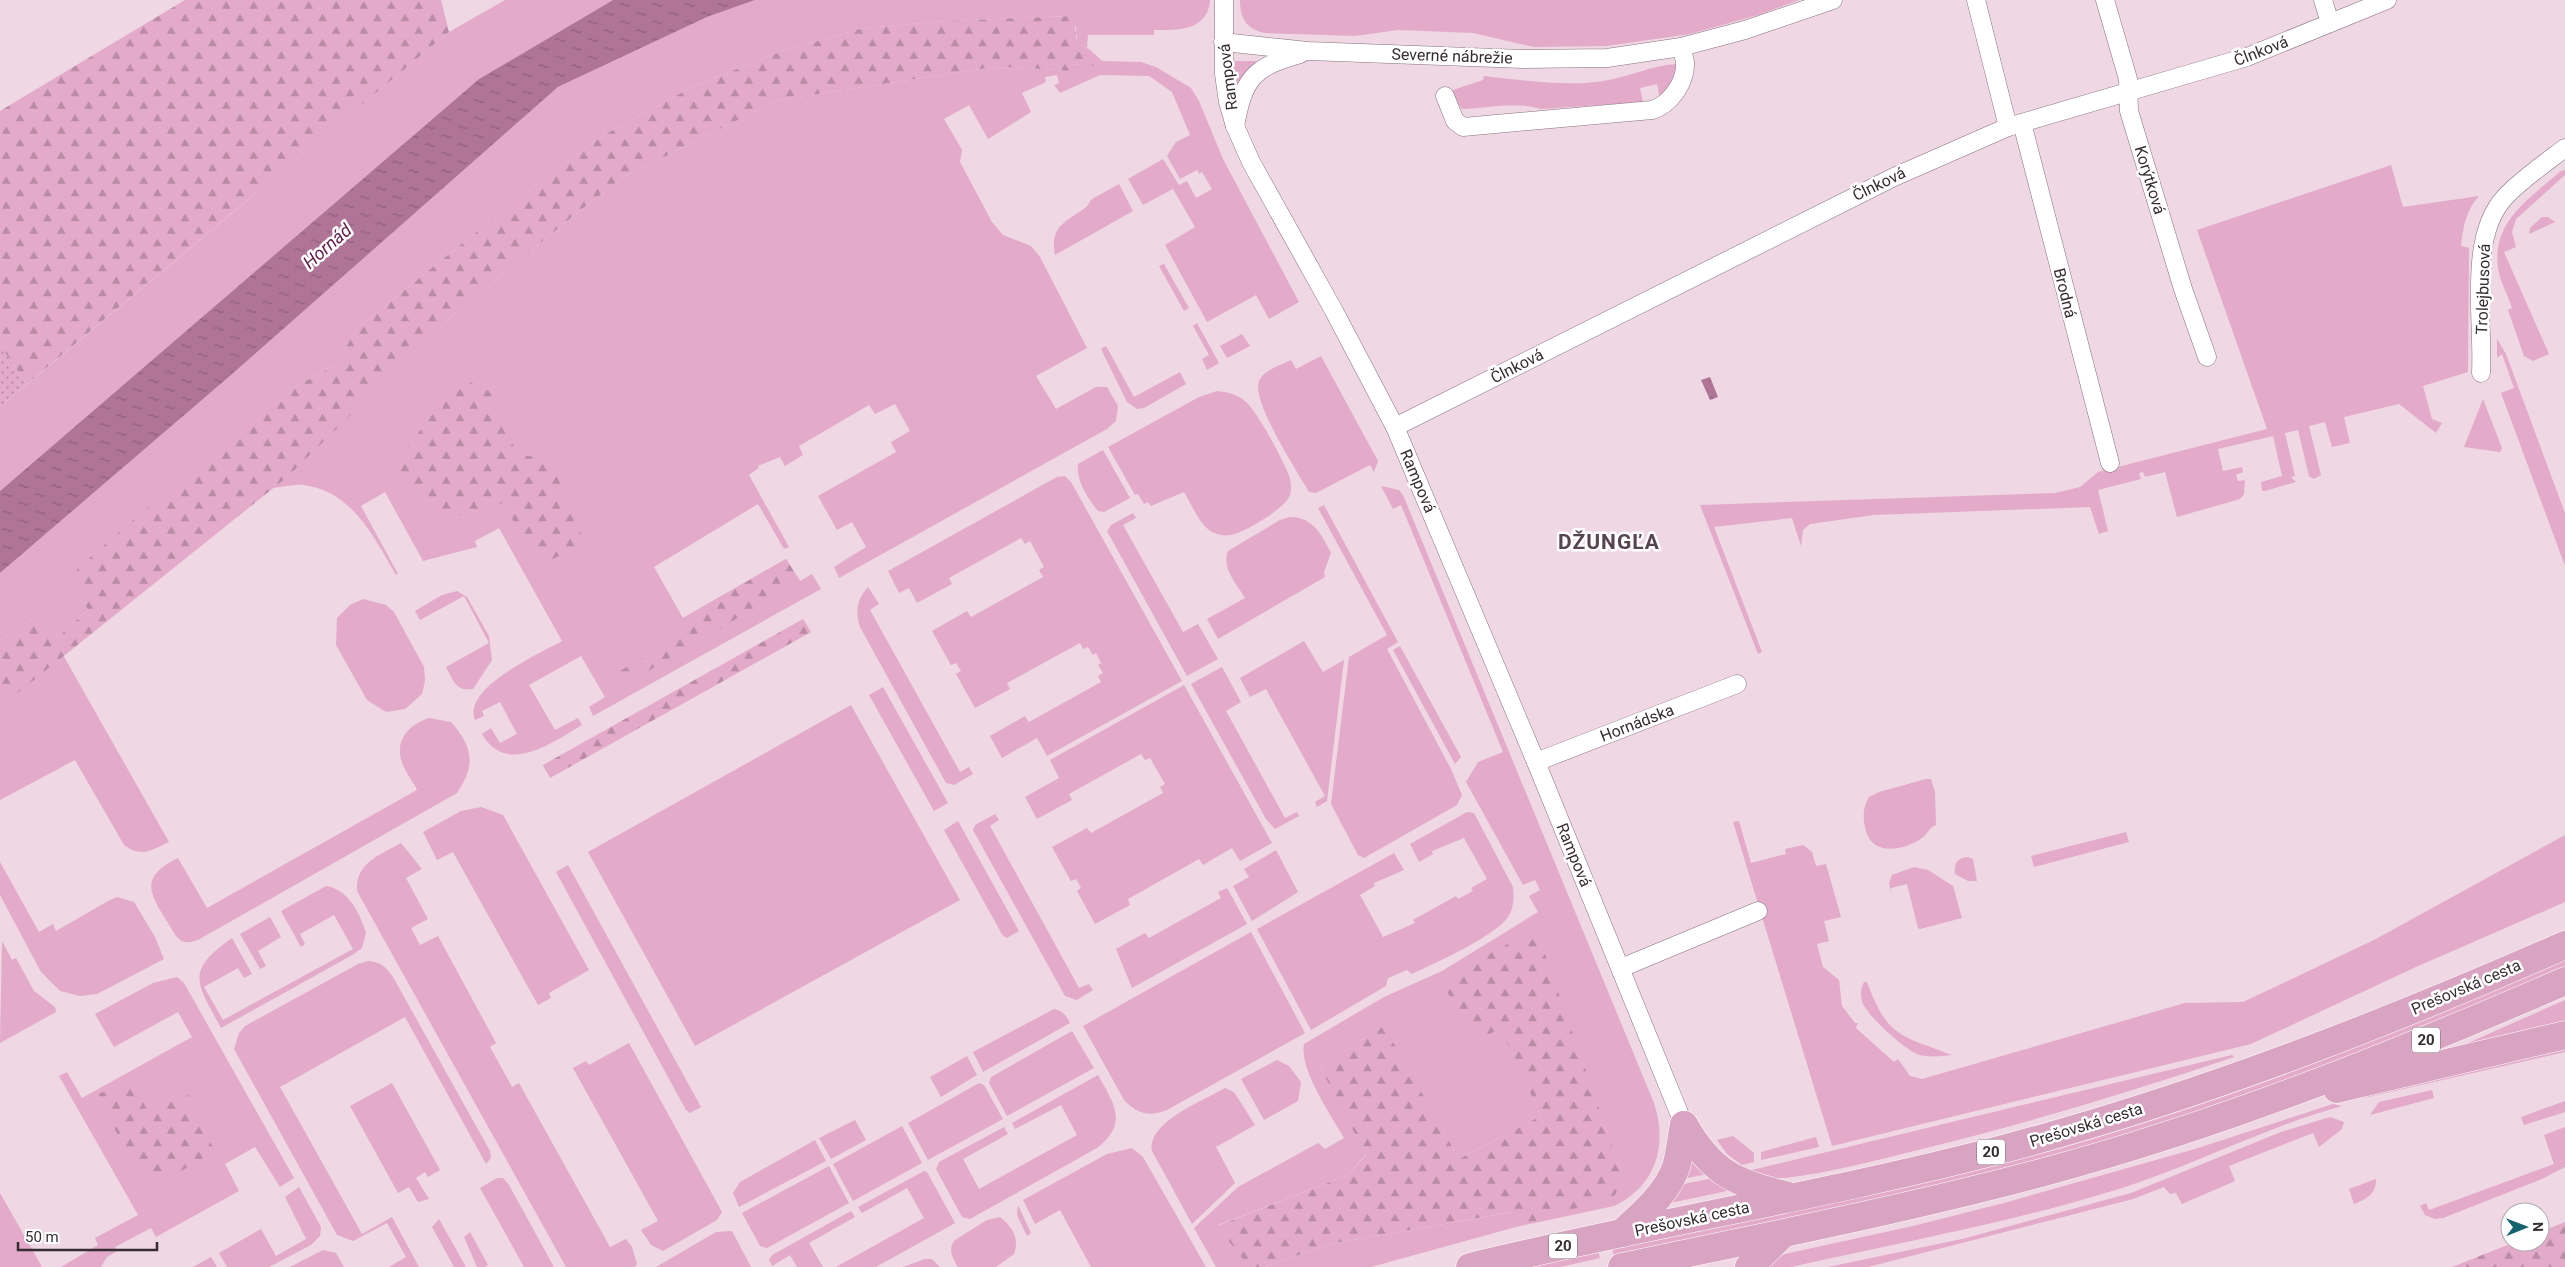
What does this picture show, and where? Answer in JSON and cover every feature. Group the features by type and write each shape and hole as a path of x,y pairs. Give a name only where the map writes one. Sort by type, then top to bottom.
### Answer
{"highway":[{"name":"Prešovská cesta","path":"1470,1267 1796,1197 2004,1148 2184,1095 2364,1030 2565,945"},
{"name":"Prešovská cesta","path":"1622,1267 1656,1264 2049,1170 2178,1131 2286,1095 2437,1036 2565,981"},
{"path":"2286,1095 2348,1088 2565,1035"},
{"path":"1684,1125 1696,1146 1728,1176 1746,1184 1796,1197"},
{"path":"1622,1233 1660,1195 1666,1185 1675,1169 1684,1125"},
{"path":"1749,1267 1783,1234"}],"street":[{"name":"Severné nábrežie","path":"1223,42 1308,51 1579,60 1681,47 1744,30 1833,0"},
{"name":"Brodná","path":"1976,0 2015,125 2110,463"},
{"name":"Korýtková","path":"2104,0 2128,79 2129,111 2183,289 2207,357"},
{"path":"2323,0 2330,23"},
{"name":"Člnková","path":"1395,427 1894,176 2015,125 2247,57 2387,0"},
{"name":"Rampová","path":"1224,3 1223,42 1228,102 1235,126 1251,162 1334,311 1395,427 1536,762 1684,1125"},
{"path":"1445,96 1455,121 1462,127 1652,110 1665,105 1683,76 1685,63 1681,47"},
{"path":"1235,126 1241,100 1258,71 1272,63 1308,51"},
{"name":"Trolejbusová","path":"2481,373 2482,271 2487,227 2504,197 2565,148"},
{"name":"Hornádska","path":"1536,762 1737,684"},
{"path":"1621,968 1758,911"}],"green space":[{"path":"185,0 441,0 449,32 27,384 0,346 0,111"},
{"path":"505,0 613,0 479,79 0,491 0,407 449,32"},
{"path":"755,0 1210,0 1204,18 1190,27 1173,30 1154,30 1154,35 1088,35 1087,48 1077,44 1076,27 1069,16 947,21 863,28 782,51 694,86 604,135 526,192 356,329 337,364 272,399 76,589 88,610 58,637 35,617 0,640 0,573 231,375 558,87 707,17"},
{"path":"1240,0 1799,0 1758,15 1690,34 1607,46 1534,47 1473,33 1398,30 1355,36 1265,33 1253,29 1245,22 1241,12"},
{"path":"1069,16 1074,18 1077,44 1089,49 1109,67 1070,64 1070,71 1014,67 987,68 778,100 624,177 578,212 452,316 286,478 0,707 0,640 35,617 58,637 88,610 76,589 77,569 272,399 337,364 356,329 526,192 604,135 694,86 782,51 863,28 947,21"},
{"path":"1102,61 1141,62 1156,67 1191,88 1199,101 1223,159 1299,302 1269,319 1256,295 1207,322 1165,245 1195,227 1173,189 1143,205 1128,179 1163,159 1179,185 1187,181 1196,198 1212,189 1202,172 1199,174 1197,170 1180,179 1167,156 1176,142 1190,135 1172,92 1149,76 1100,75 1060,93 1054,85 1059,83 1057,75 1045,77 1046,82 1022,93 1031,112 988,139 969,105 944,119 962,150 960,162 992,222 1003,235 1031,246 1040,257 1087,348 1036,376 1056,409 1096,387 1107,387 1118,406 1116,421 1107,429 839,578 834,567 866,547 852,522 837,530 818,496 896,452 891,442 910,431 895,404 875,414 869,405 799,446 803,455 785,466 780,457 758,466 759,468 749,475 789,547 784,549 758,504 654,567 683,618 786,559 800,581 812,574 821,589 593,716 589,707 605,697 581,656 529,685 555,730 578,718 582,725 544,747 516,754 504,753 492,746 482,734 491,728 500,743 517,734 500,702 482,711 484,716 475,720 474,708 480,696 491,684 521,663 562,641 499,528 475,541 477,547 423,561 385,492 361,506 398,574 396,575 360,518 336,497 321,489 304,485 273,488 452,316 578,212 624,177 778,100 987,68 1014,67 1070,71 1070,64 1107,66"},
{"path":"1234,61 1256,61 1235,90"},
{"path":"1678,64 1670,85 1660,98 1657,84 1640,88 1643,102 1542,109 1512,105 1462,109 1450,91 1483,80 1484,76 1544,82 1590,83"},
{"path":"2391,165 2403,207 2479,196 2471,207 2466,219 2461,246 2469,248 2468,372 2423,386 2432,419 2442,423 2436,433 2399,404 2344,417 2350,443 2332,447 2325,422 2309,426 2321,475 2314,479 2309,476 2298,430 2285,433 2295,476 2291,477 2296,482 2265,491 2262,491 2261,482 2282,476 2273,436 2218,449 2223,471 2242,467 2243,472 2236,475 2238,481 2245,480 2244,494 2240,499 2177,517 2165,472 2145,477 2143,472 2139,473 2141,479 2098,490 2108,531 2099,534 2090,507 1874,515 1810,524 1803,530 1801,546 1792,518 1714,527 1762,652 1758,654 1700,505 2055,493 2080,487 2098,472 2267,429 2197,230"},
{"path":"2565,170 2565,175 2516,219 2512,232 2516,247 2504,252 2549,354 2533,361 2524,356 2508,310 2512,308 2499,272 2498,251 2501,236 2516,212 2537,191 2561,171"},
{"path":"1119,184 1133,211 1055,255 1055,237 1061,226 1086,207 1092,199"},
{"path":"2542,217 2548,217 2555,222 2529,234 2530,228"},
{"path":"1164,264 1189,308 1184,311 1159,266"},
{"path":"1197,323 1219,363 1207,370 1202,359 1209,355 1193,326"},
{"path":"1242,334 1250,346 1227,358 1220,346"},
{"path":"2497,339 2506,354 2565,513 2565,566 2501,393 2514,388 2502,354 2497,358"},
{"path":"0,346 27,384 0,407"},
{"path":"1106,346 1134,397 1180,372 1186,384 1144,408 1137,409 1127,402 1101,349"},
{"path":"1321,356 1378,461 1374,472 1370,465 1316,493 1309,492 1276,436 1258,391 1261,377 1273,368 1291,360 1296,369"},
{"path":"461,378 491,392 517,455 551,458 586,545 538,565 503,503 442,520 390,469"},
{"path":"1217,391 1235,395 1245,401 1250,407 1275,446 1288,473 1291,484 1290,495 1287,500 1273,513 1254,525 1229,535 1217,534 1207,529 1184,492 1151,506 1148,502 1144,504 1138,494 1135,495 1108,447 1199,397"},
{"path":"2483,399 2502,448 2500,452 2464,447"},
{"path":"1103,450 1130,498 1104,512 1098,511 1087,495 1081,483 1078,470 1078,464"},
{"path":"1065,476 1071,482 1182,681 1047,756 1037,738 1002,758 990,736 1025,716 1029,722 1101,682 1098,676 1103,673 1098,665 1101,663 1096,653 1093,655 1088,647 1083,649 1080,643 1007,683 1010,689 975,708 956,674 961,671 956,663 951,665 932,631 967,611 971,617 1043,577 1039,570 1044,567 1030,541 1025,544 1021,538 949,578 952,584 917,603 909,588 899,593 888,571 1057,477"},
{"path":"1381,486 1399,490 1403,495 1654,1103 1660,1134 1659,1149 1649,1176 1628,1198 1614,1206 1516,1227 1622,1173 1535,929 1500,1027 1541,1116 1459,1159 1383,1027 1320,1067 1366,1154 1348,1175 1218,1225 1249,1267 1216,1267 1194,1228 1238,1187 1318,1143 1325,1149 1344,1138 1311,1079 1306,1066 1304,1044 1384,997 1442,971 1538,912 1529,896 1540,890 1535,880 1523,885 1466,782 1478,762 1503,752 1401,505 1393,509"},
{"path":"1324,505 1398,642 1387,649 1451,769 1462,795 1457,805 1364,858 1358,855 1331,804 1349,657 1387,635 1318,508"},
{"path":"1133,513 1136,518 1123,525 1183,632 1198,624 1218,659 1187,676 1107,531 1111,525"},
{"path":"1290,517 1305,520 1311,524 1324,540 1331,553 1324,572 1325,577 1218,639 1207,619 1245,598 1228,570 1226,557 1228,551 1280,520"},
{"path":"786,559 800,581 621,687 615,674 690,630 683,618"},
{"path":"868,587 879,604 870,610 960,772 969,767 973,774 954,785 946,783 860,627 858,616 859,601"},
{"path":"457,591 467,597 489,636 492,660 473,689 459,687 446,667 489,643 464,596 420,620 415,611 442,595"},
{"path":"363,599 386,605 394,612 424,667 425,681 422,694 405,709 386,712 367,700 336,645 337,618 350,605"},
{"path":"803,619 811,632 550,778 543,765"},
{"path":"1304,641 1323,672 1344,660 1327,801 1317,807 1315,802 1325,796 1266,689 1250,697 1240,678"},
{"path":"1400,646 1461,757 1455,764 1393,650"},
{"path":"63,655 169,842 152,850 141,852 124,845 75,760 0,800 0,707"},
{"path":"1222,667 1241,702 1226,711 1285,818 1297,812 1299,816 1275,829 1266,819 1191,684"},
{"path":"1184,685 1272,843 1240,861 1232,848 1203,865 1199,859 1128,899 1130,905 1095,924 1077,891 1081,888 1076,879 1071,881 1052,847 1087,828 1091,833 1163,793 1160,787 1165,784 1150,758 1145,760 1141,754 1069,794 1072,800 1037,819 1025,797 1059,778 1050,760"},
{"path":"883,687 948,803 934,811 869,695"},
{"path":"851,705 960,900 695,1046 588,852"},
{"path":"429,718 451,722 468,748 469,765 467,774 457,793 198,940 185,942 177,937 152,892 151,884 158,871 178,858 207,908 417,790 403,766 400,747 405,734 410,729"},
{"path":"1931,779 1935,792 1936,825 1922,838 1907,846 1890,849 1875,845 1866,831 1864,823 1864,810 1869,797 1879,792"},
{"path":"481,807 503,815 589,970 549,993 551,998 538,1005 453,852 437,860 423,832 461,811"},
{"path":"1467,812 1474,813 1513,887 1513,903 1508,917 1501,925 1478,941 1449,956 1412,974 1407,970 1388,978 1386,986 1311,1030 1257,929 1394,853 1404,870 1374,883 1375,886 1360,895 1383,937 1415,923 1413,920 1456,896 1458,899 1473,891 1471,888 1487,879 1464,838 1432,851 1433,854 1419,862 1410,844"},
{"path":"995,814 999,820 990,826 1079,988 1089,984 1093,990 1077,1000 1065,996 973,830 975,825"},
{"path":"958,821 1019,931 1007,938 1003,936 944,830"},
{"path":"1739,821 1751,863 1786,854 1785,849 1803,845 1812,852 1816,866 1826,864 1841,917 1824,921 1829,941 1817,944 1823,967 1839,980 1842,1006 1855,1023 1858,1023 1856,1028 1894,1062 1898,1059 1910,1076 1922,1079 2185,1003 2243,1002 2374,940 2565,835 2565,902 2416,967 2251,1044 1832,1146 1733,822"},
{"path":"2126,832 2129,842 2034,867 2031,856"},
{"path":"401,843 422,869 406,878 428,919 411,928 420,945 438,936 496,1043 490,1047 512,1087 519,1083 610,1247 626,1239 632,1247 637,1264 635,1267 566,1267 357,891 357,881 360,873 370,861"},
{"path":"1276,850 1298,892 1252,921 1233,886 1249,877 1244,869"},
{"path":"1968,857 1973,859 1977,881 1968,881 1955,874 1957,862"},
{"path":"0,862 39,932 53,924 56,931 117,897 134,902 155,937 164,959 97,994 80,996 60,991 41,972 0,895"},
{"path":"568,865 701,1107 690,1113 686,1110 556,872"},
{"path":"1914,867 1928,870 1953,886 1962,918 1918,928 1907,884 1891,888 1891,892 1889,883 1892,875"},
{"path":"326,886 341,892 357,910 366,933 362,948 221,1028 201,989 199,979 201,970 207,960 232,938 252,974 244,978 238,968 204,987 223,1020 353,949 334,915 300,934 305,944 301,947 281,911"},
{"path":"1227,888 1247,924 1132,988 1116,949 1145,933 1149,938 1221,898 1218,892"},
{"path":"270,917 281,937 258,951 266,966 260,969 240,934"},
{"path":"1536,929 1622,1173 1621,1186 1614,1196 1516,1227 1512,1212 1330,1244 1265,1267 1249,1267 1217,1226 1348,1175 1366,1155 1320,1067 1384,1026 1459,1159 1541,1116 1500,1028 1481,1039 1439,981"},
{"path":"1251,932 1305,1033 1167,1110 1149,1114 1129,1105 1124,1100 1083,1026"},
{"path":"2,941 12,960 16,958 34,991 55,1007 56,1012 0,1043"},
{"path":"2565,958 2565,967 2371,1048 2240,1096 2107,1140 1934,1188 1614,1256 1612,1248 1808,1207"},
{"path":"368,961 383,966 393,977 490,1151 491,1158 486,1164 405,1017 280,1087 362,1234 392,1217 419,1267 389,1267 406,1257 387,1223 353,1241 337,1235 234,1049 239,1033 245,1026 358,964"},
{"path":"177,977 184,983 294,1178 280,1187 255,1147 225,1164 239,1191 156,1237 151,1228 115,1247 117,1251 107,1257 101,1267 61,1267 98,1245 95,1238 138,1215 59,1076 67,1072 82,1098 192,1037 178,1012 114,1047 95,1014 153,983"},
{"path":"1864,982 1867,982 1882,1014 1898,1032 1908,1038 1952,1055 1926,1056 1917,1054 1894,1038 1865,1007 1861,996"},
{"path":"2565,1000 2565,1023 2412,1058 2468,1043"},
{"path":"1054,1009 1064,1014 1070,1023 983,1072 973,1052"},
{"path":"1072,1031 1094,1068 1007,1116 989,1083 991,1077"},
{"path":"629,1043 722,1212 717,1220 663,1251 651,1245 641,1230 658,1221 573,1068 586,1061 589,1065"},
{"path":"2565,1048 2565,1052 2364,1098 2366,1096"},
{"path":"2232,1055 2234,1057 2079,1106 2001,1129 1871,1162 1784,1178 1743,1172"},
{"path":"967,1056 977,1075 941,1097 930,1077"},
{"path":"1277,1060 1289,1066 1301,1082 1298,1101 1264,1120 1241,1079"},
{"path":"1098,1075 1116,1113 1116,1122 1107,1139 1097,1148 970,1219 962,1217 936,1169 939,1162 1004,1127 1008,1134 963,1159 979,1189 1077,1135 1061,1105 1015,1129 1012,1123"},
{"path":"392,1083 440,1170 428,1177 425,1172 416,1178 429,1199 418,1202 409,1187 398,1193 350,1106"},
{"path":"979,1083 984,1085 1003,1119 928,1160 908,1123"},
{"path":"136,1087 148,1112 188,1095 215,1152 172,1176 135,1172 98,1093"},
{"path":"1225,1088 1234,1092 1255,1125 1216,1147 1235,1183 1192,1224 1152,1151 1153,1140 1158,1131 1178,1114"},
{"path":"2432,1090 2434,1098 2370,1115 2379,1102"},
{"path":"2565,1101 2565,1112 2524,1125 2521,1117"},
{"path":"2333,1104 2342,1106 2286,1124 2150,1178 2081,1200 1957,1231 1791,1267 1757,1267 1776,1256 1913,1226 2004,1203 2195,1149"},
{"path":"2330,1117 2344,1122 2342,1129 2319,1147 2313,1133 2229,1166 2235,1181 2182,1204 2176,1193 2170,1194 2164,1187 2133,1199 1868,1267 1828,1267 1962,1239 2131,1193 2281,1132"},
{"path":"855,1120 866,1140 831,1159 819,1138"},
{"path":"902,1126 922,1163 853,1201 833,1164"},
{"path":"2565,1127 2565,1167 2542,1179 2443,1218 2435,1219 2425,1215 2420,1206 2426,1203 2429,1210 2554,1164 2544,1135"},
{"path":"1733,1136 1754,1153 1754,1162 1742,1165 1727,1154 1717,1140"},
{"path":"1816,1137 1819,1147 1761,1160 1761,1152"},
{"path":"815,1140 826,1161 739,1207 733,1193 740,1182"},
{"path":"1132,1148 1143,1157 1206,1267 1091,1267 1060,1210 1035,1224 1023,1200 1107,1154"},
{"path":"1689,1153 1708,1174 1682,1179"},
{"path":"829,1166 849,1203 767,1248 760,1246 742,1213"},
{"path":"924,1171 927,1172 955,1223 876,1267 836,1267 924,1218 907,1188 862,1213 858,1207"},
{"path":"497,1178 503,1178 509,1185 554,1267 524,1267 480,1188"},
{"path":"1713,1178 1727,1191 1670,1203 1679,1185"},
{"path":"2376,1179 2376,1184 2370,1195 2354,1204 2349,1189"},
{"path":"299,1187 321,1227 320,1236 311,1245 269,1267 227,1267 219,1253 261,1229 276,1256 306,1239 285,1197"},
{"path":"0,1193 42,1267 0,1267"},
{"path":"1018,1205 1031,1233 1027,1236 1017,1215"},
{"path":"851,1211 855,1217 809,1243 823,1267 797,1267 790,1255 772,1266 769,1260 772,1255"},
{"path":"1513,1212 1516,1227 1371,1267 1265,1267 1330,1244"},
{"path":"1000,1217 1014,1233 1016,1248 1014,1254 996,1267 958,1267 951,1251 955,1240 987,1220"},
{"path":"439,1219 466,1267 454,1267 432,1227"},
{"path":"2565,1222 2565,1267 2452,1267 2500,1248 2500,1252 2550,1252 2550,1228"},
{"path":"732,1231 751,1267 656,1267 716,1232"},
{"path":"470,1232 488,1265 485,1267 477,1267 464,1237"},
{"path":"323,1250 336,1253 344,1267 290,1267"},
{"path":"1598,1251 1600,1258 1560,1267 1525,1267"},
{"path":"211,1257 217,1267 193,1267"},
{"path":"925,1259 932,1259 940,1267 903,1267"}],"water":[{"name":"Hornád","path":"613,0 755,0 707,17 558,87 231,375 0,573 0,491 479,79"},
{"path":"1710,377 1718,397 1710,400 1701,380"}],"district":[{"name":"DŽUNGĽA","path":"1609,542"}]}
